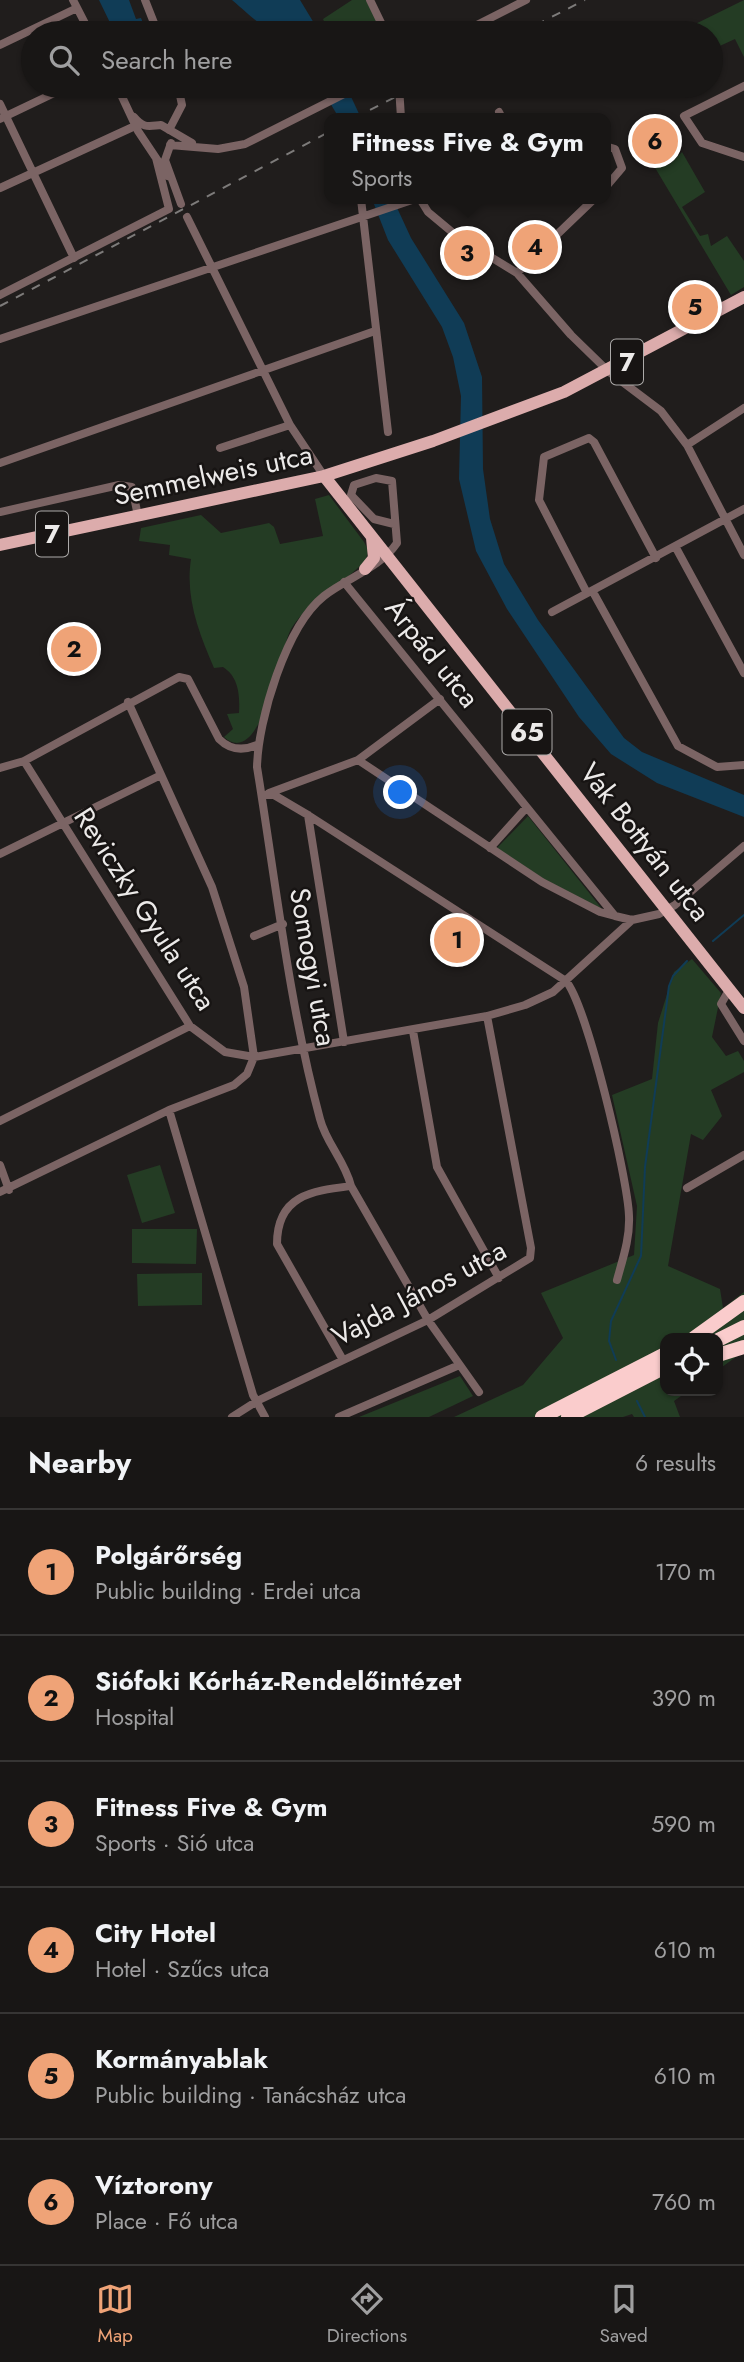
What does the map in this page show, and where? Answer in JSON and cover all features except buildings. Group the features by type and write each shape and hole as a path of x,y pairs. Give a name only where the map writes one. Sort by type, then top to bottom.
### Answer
{"highway":[{"path":"703,1333 744,1302"},
{"path":"706,1333 744,1315"},
{"path":"723,1338 744,1327"},
{"path":"723,1353 744,1347"},
{"path":"542,1417 660,1357"},
{"path":"568,1417 660,1370"},
{"path":"614,1394 660,1378"}],"main road":[{"name":"7","path":"608,371 744,297"},
{"name":"Semmelweis utca","path":"0,545 349,469 516,412 608,371"},
{"path":"341,498 340,480 349,469"},
{"name":"Vak Bottyán utca","path":"324,476 744,1008"},
{"path":"365,569 374,558 372,537"}],"street":[{"path":"145,0 153,21"},
{"path":"370,0 380,21"},
{"path":"485,21 526,0"},
{"path":"45,21 75,4 84,21"},
{"path":"0,46 21,34"},
{"path":"723,96 744,86"},
{"path":"3,118 44,98"},
{"path":"123,98 135,126 168,176 181,204"},
{"path":"168,176 165,160 169,146 167,117 177,112 182,105 181,98"},
{"path":"148,143 160,151 169,146 229,148 244,144 337,98"},
{"path":"720,98 684,116 696,138 702,143 744,158"},
{"path":"0,104 3,118 34,173 74,258"},
{"path":"130,111 137,120 150,128 167,129 208,148"},
{"path":"0,188 135,126"},
{"path":"148,143 150,128"},
{"path":"611,148 615,149 620,159 619,174 611,182"},
{"path":"0,295 169,209 156,158"},
{"path":"363,204 367,217 375,331 388,432"},
{"path":"0,340 404,204"},
{"path":"419,204 458,237 517,273 571,335 608,371 661,411 687,444 744,555"},
{"path":"517,273 589,204"},
{"path":"187,217 290,425 324,476"},
{"path":"0,463 375,331"},
{"path":"687,444 744,408"},
{"path":"220,448 290,425"},
{"path":"656,558 594,442 589,438 582,439 544,457 539,500 678,746 717,767 744,765"},
{"path":"386,555 397,542 392,481 376,478 354,485 350,490 351,495 374,519 394,524"},
{"path":"0,512 119,485 132,487 138,516"},
{"path":"552,612 744,509"},
{"path":"675,546 744,673"},
{"name":"Somogyi utca","path":"386,555 323,597 296,626 257,745 261,795 303,1049 321,1123 346,1167 351,1186 428,1320 457,1366 479,1392"},
{"name":"Árpád utca","path":"344,582 615,916"},
{"path":"0,768 24,761 128,702 173,679 185,677 219,739 226,746 248,749 257,745"},
{"path":"261,795 358,760 440,699"},
{"path":"0,1166 5,1191 169,1110 234,1085 247,1074 254,1057 244,987 216,899 128,702"},
{"path":"358,760 542,882 600,912 632,920 667,910 744,846"},
{"name":"Reviczky Gyula utca","path":"24,761 190,1026 225,1052 254,1057 413,1031 487,1016 525,1005 553,992 632,920"},
{"path":"0,854 161,775"},
{"path":"261,795 274,795 308,815 566,981 576,997 586,1030 628,1195 629,1234 617,1280"},
{"path":"490,848 526,808"},
{"path":"308,815 344,1042"},
{"path":"734,854 744,858"},
{"path":"254,936 283,924"},
{"path":"729,990 721,1004 744,1041"},
{"name":"Vajda János utca","path":"231,1417 257,1401 428,1320 530,1258 531,1248 487,1016"},
{"path":"0,1121 190,1026"},
{"path":"413,1031 437,1167 499,1278"},
{"path":"169,1110 257,1401 265,1417"},
{"path":"687,1188 744,1155"},
{"path":"343,1360 277,1244 277,1233 282,1218 292,1203 305,1193 351,1186"},
{"path":"339,1417 457,1366"},
{"path":"220,1416 231,1417"}],"green space":[{"path":"352,0 366,0 376,21 324,21 323,19"},
{"path":"744,0 744,57 735,39 723,44 723,21 701,21"},
{"path":"682,152 705,192 682,207 700,236 708,234 711,246 727,236 744,261 744,287 731,295 654,166 670,164"},
{"path":"329,495 364,542 368,550 366,560 317,600 291,629 259,723 249,737 237,743 224,737 233,729 227,714 239,713 237,687 228,671 223,667 214,668 203,642 190,588 191,559 169,555 170,545 139,541 141,528 201,515 221,533 269,523 274,527 280,544 323,536 315,499"},
{"path":"528,816 602,909 544,879 497,848"},
{"path":"692,959 721,993 712,1037 726,1056 738,1051 744,1061 744,1072 711,1090 722,1116 703,1140 691,1134 668,1266 720,1289 723,1308 744,1292 744,1351 723,1366 723,1333 660,1333 660,1396 681,1396 674,1401 680,1417 634,1417 632,1414 623,1417 454,1417 523,1385 563,1338 541,1293 634,1255 637,1206 612,1095 652,1079 658,1023 674,972"},
{"path":"160,1165 175,1213 142,1223 127,1175"},
{"path":"132,1229 197,1229 196,1264 132,1263"},
{"path":"202,1273 202,1305 138,1306 137,1274"},
{"path":"460,1376 473,1396 429,1417 359,1417"}],"water":[{"path":"99,0 129,0 136,19 141,18 142,21 109,21"},
{"path":"232,0 300,0 313,21 256,21"},
{"path":"327,98 352,98 359,113 336,113"},
{"path":"374,204 395,204 411,238 464,323 482,377 483,469 490,519 504,564 538,620 624,738 642,752 744,795 744,817 657,783 611,754 579,717 507,609 476,551 459,479 461,396 453,357 442,327 388,240"}],"waterway":[{"path":"713,941 744,915"},
{"path":"616,1360 609,1341 611,1321 641,1256 645,1167 669,986 673,976 687,961"},
{"path":"637,1401 645,1417"}],"railway":[{"path":"544,21 585,0"},
{"path":"364,113 393,98"},
{"path":"0,306 324,135"}],"place":[{"name":"Víztorony","path":"655,141"},
{"name":"City Hotel","path":"535,247"},
{"name":"Fitness Five & Gym","path":"467,253"},
{"name":"Kormányablak","path":"695,307"},
{"name":"Siófoki Kórház-Rendelőintézet","path":"74,649"},
{"name":"Polgárőrség","path":"457,940"}]}
